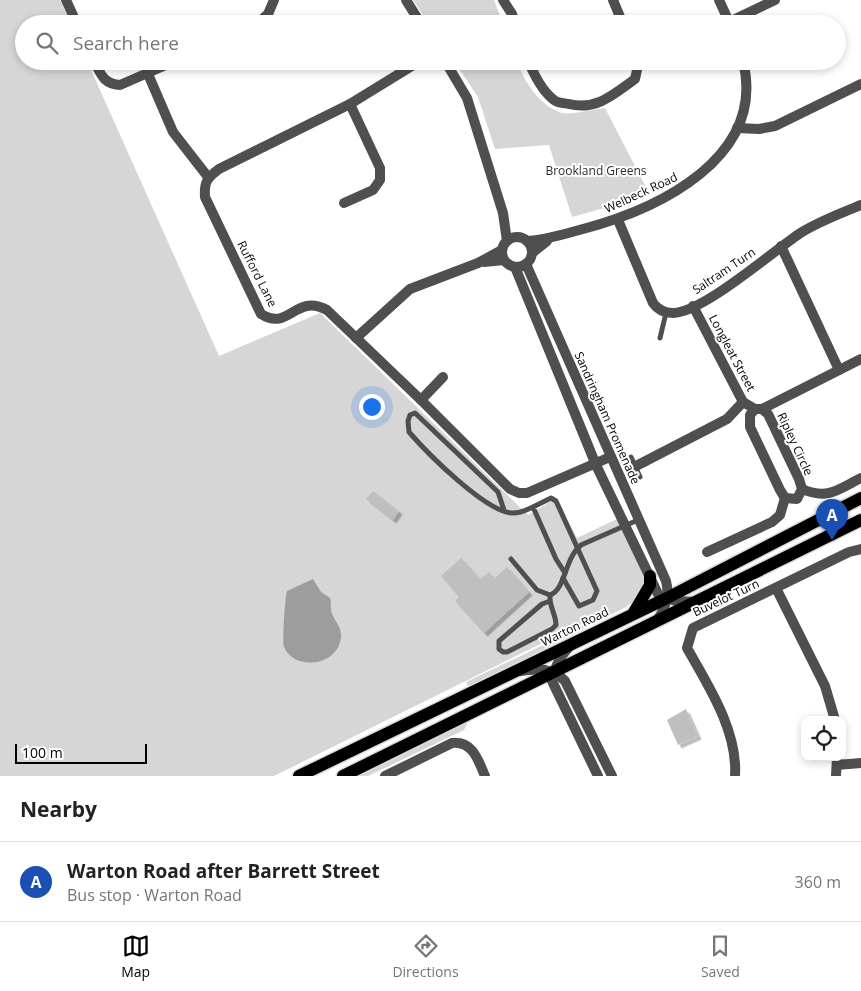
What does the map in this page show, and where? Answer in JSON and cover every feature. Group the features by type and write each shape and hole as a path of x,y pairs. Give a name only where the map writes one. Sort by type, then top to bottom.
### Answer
{"main road":[{"name":"Warton Road","path":"299,776 667,598 861,498"},
{"path":"343,776 861,520"},
{"path":"633,614 650,585 650,576"}],"street":[{"path":"66,0 73,15"},
{"path":"267,15 274,0"},
{"path":"406,0 415,15"},
{"path":"502,0 512,15"},
{"path":"613,0 619,15"},
{"path":"719,0 726,15"},
{"path":"745,15 774,0"},
{"path":"98,70 102,79 111,84 120,85 156,70"},
{"path":"148,74 173,132 208,177 219,169 350,104 405,70"},
{"path":"450,70 467,98 503,213 504,250 515,267 526,264 532,253 503,213"},
{"path":"533,70 554,101 578,107 598,104 610,98 635,79 637,70"},
{"name":"Welbeck Road","path":"504,250 523,239 552,238 618,220 689,183 717,160 728,146 737,128 745,104 744,70"},
{"path":"737,128 759,129 775,126 861,84"},
{"path":"344,203 373,190 380,180 380,168 350,104"},
{"name":"Rufford Lane","path":"208,177 204,185 205,197 261,314 270,319 277,320 307,305 316,304 327,310 510,489 518,493 527,493 596,465 610,457"},
{"name":"Saltram Turn","path":"666,312 680,312 693,306 727,286 781,246 817,224 861,204"},
{"path":"618,220 653,303 658,309 666,312"},
{"name":"Welbeck Road","path":"532,253 552,238"},
{"path":"781,246 839,370"},
{"path":"356,338 410,289 478,263 504,250"},
{"name":"Sandringham Promenade","path":"515,267 596,465 659,596 667,598 666,582 526,264"},
{"name":"Longleat Street","path":"693,306 744,402 758,409"},
{"path":"707,552 772,522 780,514 785,498 750,427 750,415 758,409 861,359"},
{"path":"421,400 443,377"},
{"path":"633,462 727,419 744,402"},
{"name":"Ripley Circle","path":"758,409 768,414 802,489 797,498 785,498"},
{"path":"802,489 820,496 861,478"},
{"name":"Buvelot Turn","path":"735,776 736,764 722,711 687,648 692,628 861,548"},
{"path":"776,588 825,686 834,716"},
{"path":"656,622 664,610 667,598 676,601 697,602"},
{"path":"572,644 560,657 552,681 598,776"},
{"path":"512,673 541,669 554,673 565,681 612,776"},
{"path":"385,776 452,743 468,745 485,776"},
{"path":"836,766 861,763"}],"lane":[{"path":"660,338 666,312"},
{"path":"504,510 498,492 415,413 410,415 408,430 411,435 472,494 504,510 510,513 521,513 533,507 554,498 597,591 593,600 579,606 533,507"},
{"path":"633,462 640,477"},
{"path":"511,558 537,590 550,598 556,625 552,629 507,652 503,652 499,649 499,641 542,604 550,598 555,594 568,561 577,548 638,520"}],"green space":[{"path":"0,0 60,0 67,15 15,15 15,70 91,70 219,356 320,313 528,515 556,498 577,538 619,518 646,582 638,597 626,607 469,687 466,682 575,630 589,620 274,776 0,776"},
{"path":"413,0 494,0 500,15 423,15"},
{"name":"Brookland Greens","path":"460,70 521,70 529,85 540,99 554,110 562,113 577,113 605,108 650,195 572,217 549,145 495,149 478,97"},
{"path":"469,720 464,730 368,776 352,776"}],"shaded area":[{"path":"313,579 321,592 330,598 331,612 340,629 341,637 338,647 332,655 324,660 306,662 297,660 289,655 284,647 285,610 287,591"}],"building":[{"path":"373,491 399,511 393,520 366,499"},
{"path":"461,558 480,579 489,572 494,579 507,567 529,592 484,633 455,601 459,597 441,576"},
{"path":"686,709 698,736 678,745 667,720"}],"place":[{"name":"Warton Road after Barrett Street","path":"832,540"}]}
